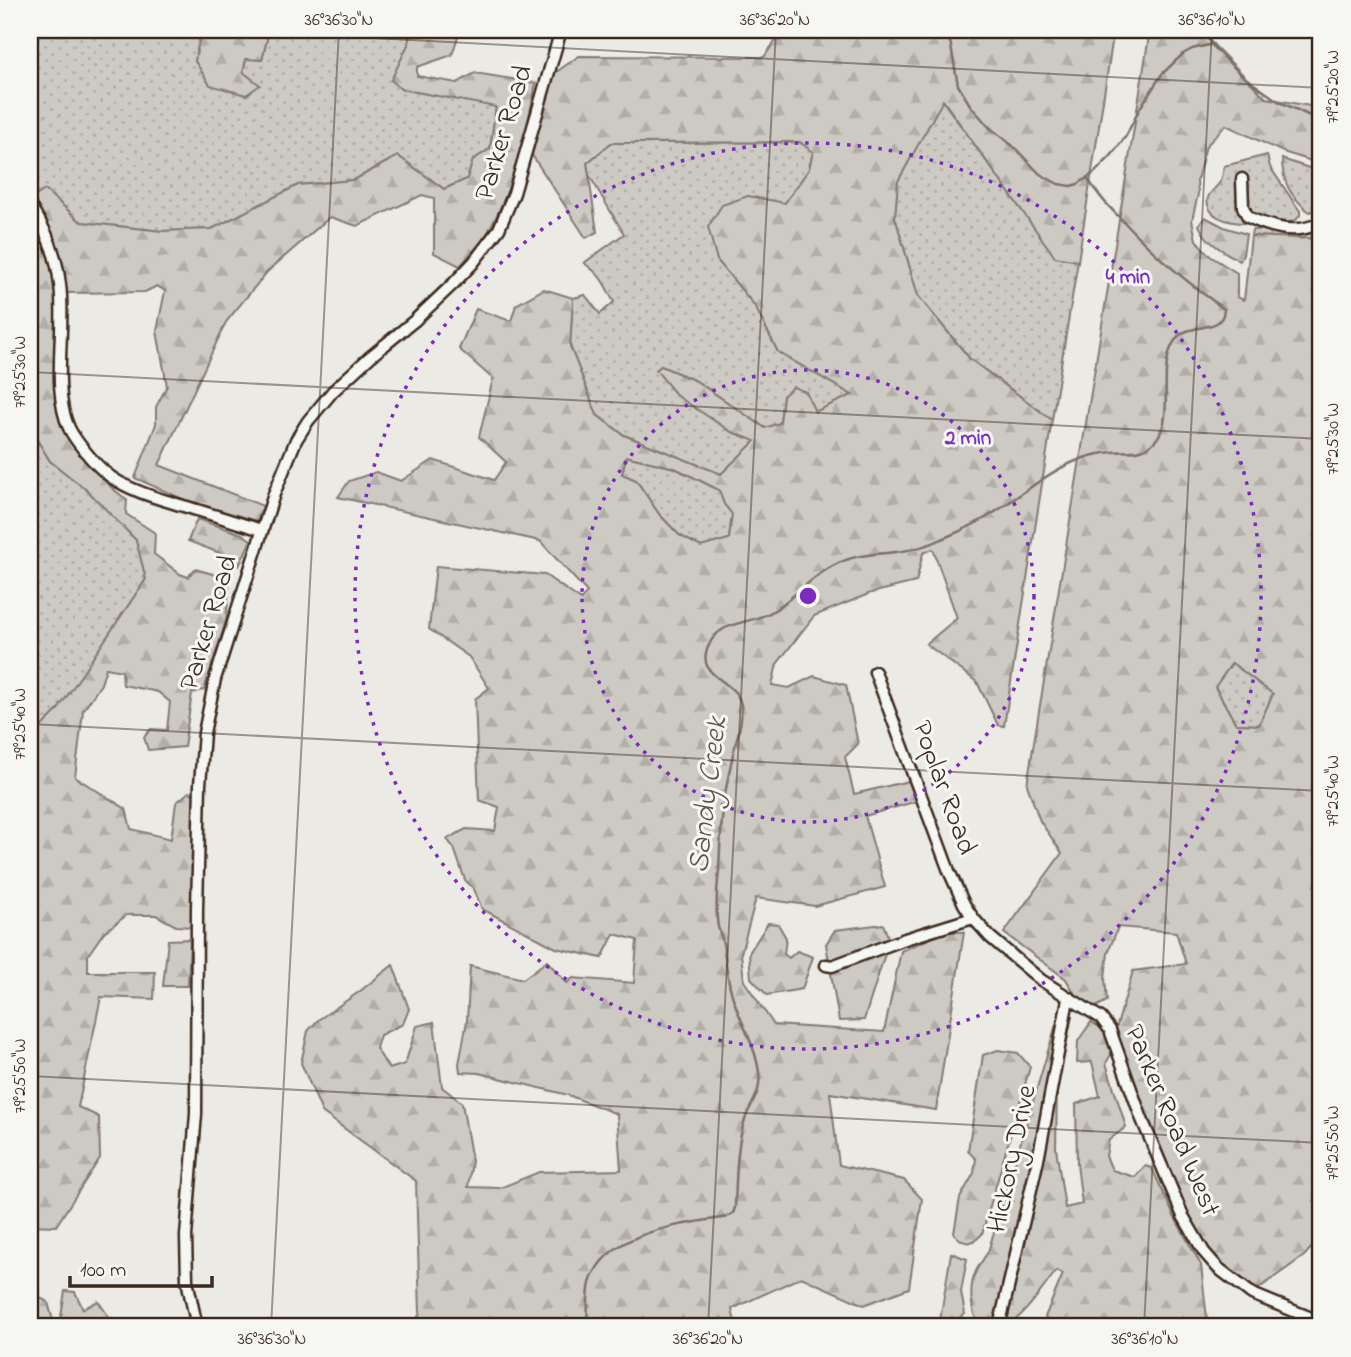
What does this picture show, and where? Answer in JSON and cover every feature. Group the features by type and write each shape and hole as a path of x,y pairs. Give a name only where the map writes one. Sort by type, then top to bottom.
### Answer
{"street":[{"name":"Parker Road","path":"197,1327 187,1280 186,1236 196,1114 198,816 207,713 215,679 262,530 296,439 318,407 333,391 454,283 474,263 499,229 514,193 561,30"},
{"path":"1242,179 1243,207 1248,217 1287,229 1321,224"},
{"path":"30,206 52,246 61,286 60,384 69,429 94,463 124,485 262,530"},
{"name":"Poplar Road","path":"875,672 949,871 973,918"},
{"path":"826,965 832,967 905,939 973,918"},
{"name":"Parker Road West","path":"973,918 990,937 1041,980 1101,1018 1112,1033 1141,1117 1178,1204 1204,1252 1218,1268 1252,1294 1321,1322"},
{"name":"Hickory Drive","path":"999,1327 1039,1155 1068,999"}],"green space":[{"path":"30,30 76,30 64,35 30,34"},
{"path":"76,30 201,30 195,61 210,84 246,95 243,73 246,58 262,60 269,30 411,30 408,45 392,80 401,89 496,106 490,149 473,160 467,179 444,189 398,156 354,180 298,185 212,229 162,231 81,222 45,190 31,199 30,197 30,34 64,35"},
{"path":"201,30 269,30 262,60 246,59 243,72 260,85 246,95 210,85 195,61"},
{"path":"411,30 460,30 452,55 417,67 417,76 457,83 475,73 536,83 512,179 488,232 460,266 434,253 434,198 422,195 357,226 330,217 267,272 226,322 159,465 263,506 257,521 201,507 135,478 156,424 156,407 167,386 157,331 165,291 157,286 145,292 64,293 59,252 48,223 31,199 45,190 81,222 162,231 212,229 298,185 354,180 398,156 444,189 467,179 473,160 490,149 496,107 401,89 391,80 408,45"},
{"path":"783,30 1114,30 1078,261 1055,257 943,100 898,181 895,217 918,296 970,359 1052,420 1004,726 998,725 977,682 926,644 957,618 933,549 923,553 916,582 871,593 814,616 777,664 772,685 789,688 814,676 846,685 858,744 845,757 854,794 909,781 917,801 865,816 885,887 815,906 756,898 741,953 744,981 774,1025 884,1032 901,951 945,932 964,932 936,1110 830,1093 839,1165 904,1180 922,1199 909,1288 864,1305 801,1277 732,1309 736,1327 413,1327 420,1313 416,1181 322,1112 301,1063 308,1031 318,1020 393,965 409,1009 403,1024 380,1035 376,1048 389,1069 405,1064 417,1026 434,1022 442,1087 462,1103 472,1161 468,1187 500,1188 539,1172 621,1170 617,1114 568,1095 479,1073 460,1072 459,1064 467,1021 470,966 523,979 547,961 567,983 573,978 634,983 637,940 614,934 602,958 556,948 482,909 474,889 465,880 454,848 447,839 466,829 495,831 499,807 479,800 475,699 489,688 469,657 429,629 436,566 545,575 581,600 587,592 540,541 338,497 349,481 376,472 401,481 433,460 494,480 506,462 479,437 493,379 459,349 476,309 511,321 516,305 544,289 573,298 570,346 597,415 624,435 721,474 755,441 730,431 677,396 656,370 661,366 696,381 765,428 780,423 783,396 793,387 806,392 815,412 852,395 778,352 755,306 717,260 708,227 722,205 748,196 785,203 809,169 813,152 800,142 611,143 587,163 597,232 586,238 532,155 552,75 579,56 764,57","holes":["626,456 675,468 719,490 724,504 732,514 729,539 701,547 679,535 659,514 636,480 622,474"]},
{"path":"1150,30 1199,30 1266,98 1321,108 1321,164 1283,152 1226,125 1206,146 1197,180 1198,194 1192,220 1196,240 1210,256 1237,273 1237,297 1244,300 1251,236 1321,239 1321,1237 1304,1256 1258,1289 1224,1268 1206,1246 1184,1207 1142,1107 1116,1029 1133,971 1186,964 1176,932 1118,927 1108,953 1105,978 1107,1001 1094,1008 1077,998 1066,979 1004,933 1062,853 1040,821 1027,785","holes":["1232,663 1273,694 1259,725 1236,724 1215,687"]},
{"path":"942,100 1055,256 1078,261 1052,420 970,359 918,296 895,217 898,181"},
{"path":"800,142 813,152 809,169 785,203 717,260 755,306 778,352 852,395 815,412 783,396 780,423 765,428 696,381 661,366 656,370 730,431 756,441 721,474 624,435 597,415 570,346 573,298 585,295 600,314 614,302 599,276 584,263 624,234 589,175 587,163 611,143"},
{"path":"1267,155 1270,167 1300,211 1297,219 1283,223 1248,224 1227,221 1212,212 1208,198 1221,180 1224,166"},
{"path":"1282,159 1321,172 1321,208 1309,212 1293,195 1286,182"},
{"path":"30,217 51,260 58,294 60,415 68,437 112,488 127,500 126,514 155,533 154,554 188,577 195,569 230,579 226,621 204,690 192,693 184,747 148,750 144,737 151,729 167,730 170,702 158,692 123,685 122,671 106,668 101,684 83,711 75,777 126,809 131,829 171,839 176,803 189,792 194,794 191,927 176,926 156,915 127,915 104,932 88,955 88,972 155,972 154,999 101,997 78,1107 99,1117 100,1158 56,1226 30,1225 30,738 57,711 146,579 136,540 88,491 50,461 30,428 30,366 34,356 30,347"},
{"path":"1205,217 1246,234 1240,261 1206,237 1199,225"},
{"path":"1321,222 1321,239 1251,236 1252,230 1293,228"},
{"path":"30,428 50,461 88,491 136,540 146,579 57,712 30,738"},
{"path":"626,456 675,468 719,490 724,504 732,514 729,539 701,547 679,535 659,514 636,480 622,474"},
{"path":"197,519 242,534 251,540 239,566 224,562 225,555 188,541"},
{"path":"1232,663 1273,694 1259,725 1236,724 1215,686"},
{"path":"768,923 778,924 786,938 784,954 789,958 797,951 813,957 802,989 767,995 751,978 749,953"},
{"path":"883,924 888,937 885,954 864,1020 839,1021 826,944 835,930"},
{"path":"190,939 188,986 163,986 168,940"},
{"path":"1060,1011 1072,1016 1057,1089 1056,1148 1065,1208 1082,1204 1077,1164 1076,1104 1100,1096 1092,1062 1077,1063 1078,1041 1091,1022 1107,1032 1113,1051 1106,1063 1126,1127 1109,1140 1106,1156 1112,1170 1135,1177 1145,1166 1152,1168 1201,1265 1207,1319 1215,1327 1052,1327 1045,1317 1063,1274 1056,1271 1016,1319 1002,1327 979,1327 974,1314 972,1285 977,1269 988,1252"},
{"path":"998,1050 1018,1053 1030,1067 982,1234 975,1240 965,1242 954,1233 960,1198 974,1173 976,1159 968,1151 983,1055"},
{"path":"951,1253 967,1259 961,1292 965,1314 957,1319 956,1327 939,1327"},
{"path":"65,1291 75,1292 83,1309 98,1301 116,1327 30,1327 30,1293 48,1302 53,1321 60,1323"}],"waterway":[{"path":"948,30 958,85 970,105 989,127 1013,146 1040,174 1058,184 1071,186 1094,173 1111,156 1126,136 1162,74 1183,54 1213,44"},
{"name":"Sandy Creek","path":"1203,30 1214,48 1244,77 1278,101 1321,118"},
{"name":"Sandy Creek","path":"587,1327 590,1283 599,1265 612,1251 648,1233 727,1217 733,1213 740,1139 745,1119 759,1087 752,1045 731,993 717,920 723,809 741,710 737,695 706,663 709,645 714,637 729,627 773,611 836,564 858,556 902,551 933,543 983,519 1070,464 1097,454 1145,449 1161,432 1166,407 1167,364 1176,339 1189,330 1212,325 1222,317 1224,309 1148,247 1104,201 1087,177"}]}
